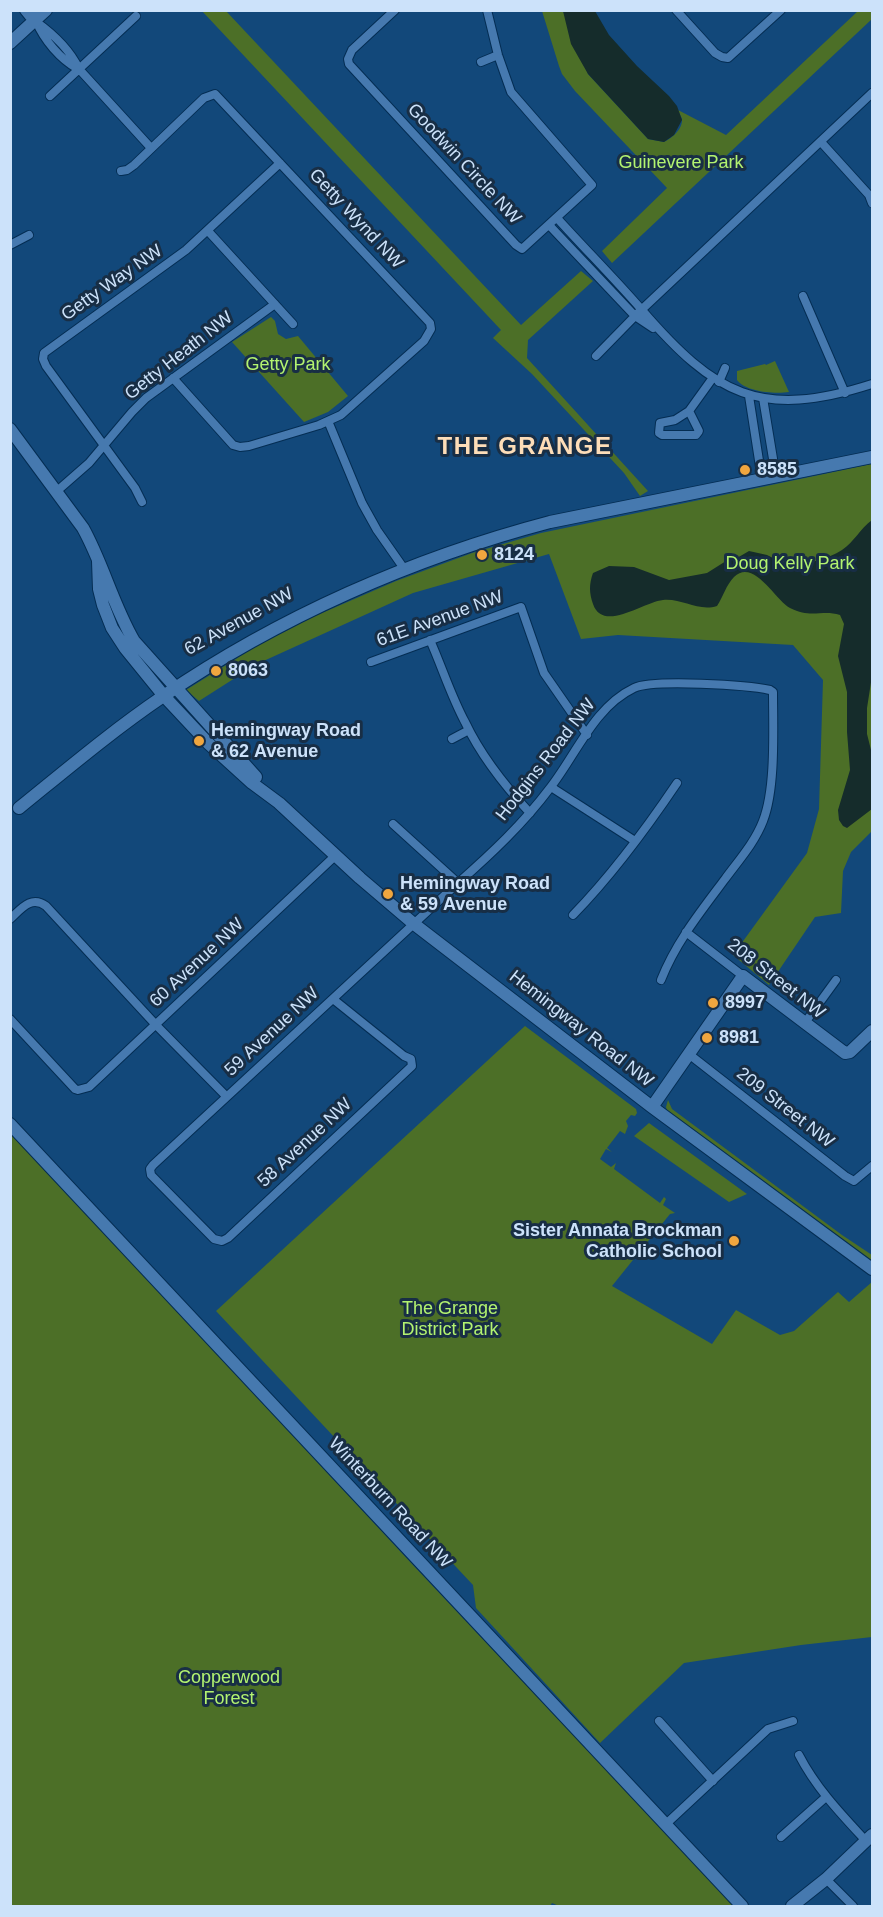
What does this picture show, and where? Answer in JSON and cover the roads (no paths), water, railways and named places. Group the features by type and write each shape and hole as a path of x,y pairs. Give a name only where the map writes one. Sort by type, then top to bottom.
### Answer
{"main road":[{"path":"26,10 35,21"},
{"path":"10,43 46,10"},
{"name":"Hemingway Road NW","path":"10,429 83,528 91,542 122,622 134,641 279,803 335,856 414,924 652,1107 873,1269"},
{"name":"62 Avenue NW","path":"805,470 873,448"},
{"name":"62 Avenue NW","path":"15,812 172,685 402,566 467,539 512,532 550,522 873,457"},
{"name":"Hemingway Road NW","path":"98,561 99,589 107,618 124,648 161,693 208,742 252,783 279,803"},
{"path":"652,1107 743,976"},
{"name":"208 Street NW","path":"743,976 845,1053 850,1052 873,1031"},
{"name":"Winterburn Road NW","path":"10,1124 742,1906"},
{"path":"792,1906 826,1879 869,1838"}],"street":[{"name":"Goodwin Circle NW","path":"395,10 352,50 348,59 351,67 522,249 592,185 511,92 498,55 487,10"},
{"path":"676,10 715,52 728,58 781,10"},
{"path":"50,96 136,16"},
{"path":"35,21 48,30 74,59 79,69 152,148"},
{"path":"481,62 498,55"},
{"path":"596,356 638,313 873,93"},
{"name":"Getty Wynd NW","path":"121,171 127,170 204,98 215,94 430,323 431,329 423,341 355,404 341,415 328,421"},
{"path":"821,142 869,195 873,203"},
{"name":"Getty Way NW","path":"104,447 46,366 43,359 44,353 176,258 280,163"},
{"path":"557,218 638,313"},
{"path":"549,225 638,313 716,380 749,396 787,401 816,399 873,384"},
{"path":"208,231 293,324"},
{"path":"10,245 29,235"},
{"path":"803,296 845,393"},
{"name":"Getty Heath NW","path":"57,491 89,463 138,405 275,304"},
{"path":"689,411 699,431 696,435 658,433 660,423 675,420 689,411 725,368"},
{"path":"173,378 233,445 240,447 328,421 362,503 377,530 402,566"},
{"path":"749,396 762,480"},
{"path":"763,398 776,477"},
{"path":"104,447 142,501"},
{"name":"61E Avenue NW","path":"371,662 521,607 544,673 587,735"},
{"path":"430,640 469,730 495,772 530,813"},
{"name":"Hodgins Road NW","path":"414,924 490,855 530,813 551,787 599,717 614,700 646,684 669,683 766,689 773,693 773,741 768,802 763,823 750,845 686,932 668,962 661,980"},
{"path":"452,739 469,730"},
{"path":"573,915 593,894 635,841 677,783"},
{"path":"551,787 635,841"},
{"path":"393,824 458,883"},
{"name":"60 Avenue NW","path":"10,1019 75,1089 89,1087 335,856"},
{"path":"10,919 31,901 39,901 226,1096"},
{"name":"59 Avenue NW","path":"153,1165 414,924"},
{"name":"208 Street NW","path":"686,932 743,976"},
{"path":"804,1024 836,980"},
{"name":"58 Avenue NW","path":"153,1165 150,1169 151,1175 214,1239 228,1238 412,1066 411,1059 404,1056 333,999"},
{"name":"209 Street NW","path":"690,1055 845,1176 854,1181 873,1166"},
{"path":"659,1721 714,1781"},
{"path":"666,1824 768,1729 793,1721"},
{"path":"799,1755 825,1797 869,1838"},
{"path":"781,1837 825,1797"},
{"path":"826,1879 853,1906"}],"place":[{"name":"8585","path":"745,470"},
{"name":"8124","path":"482,555"},
{"name":"8063","path":"216,671"},
{"name":"Hemingway Road & 62 Avenue","path":"199,741"},
{"name":"Hemingway Road & 59 Avenue","path":"388,894"},
{"name":"8997","path":"713,1003"},
{"name":"8981","path":"707,1038"},
{"name":"Sister Annata Brockman Catholic School","path":"734,1241"}],"district":[{"name":"THE GRANGE","path":"525,447"}],"park label":[{"name":"Guinevere Park","path":"681,163"},
{"name":"Getty Park","path":"288,365"},
{"name":"Doug Kelly Park","path":"790,564"},
{"name":"The Grange District Park","path":"450,1319"},
{"name":"Copperwood Forest","path":"229,1688"}]}
